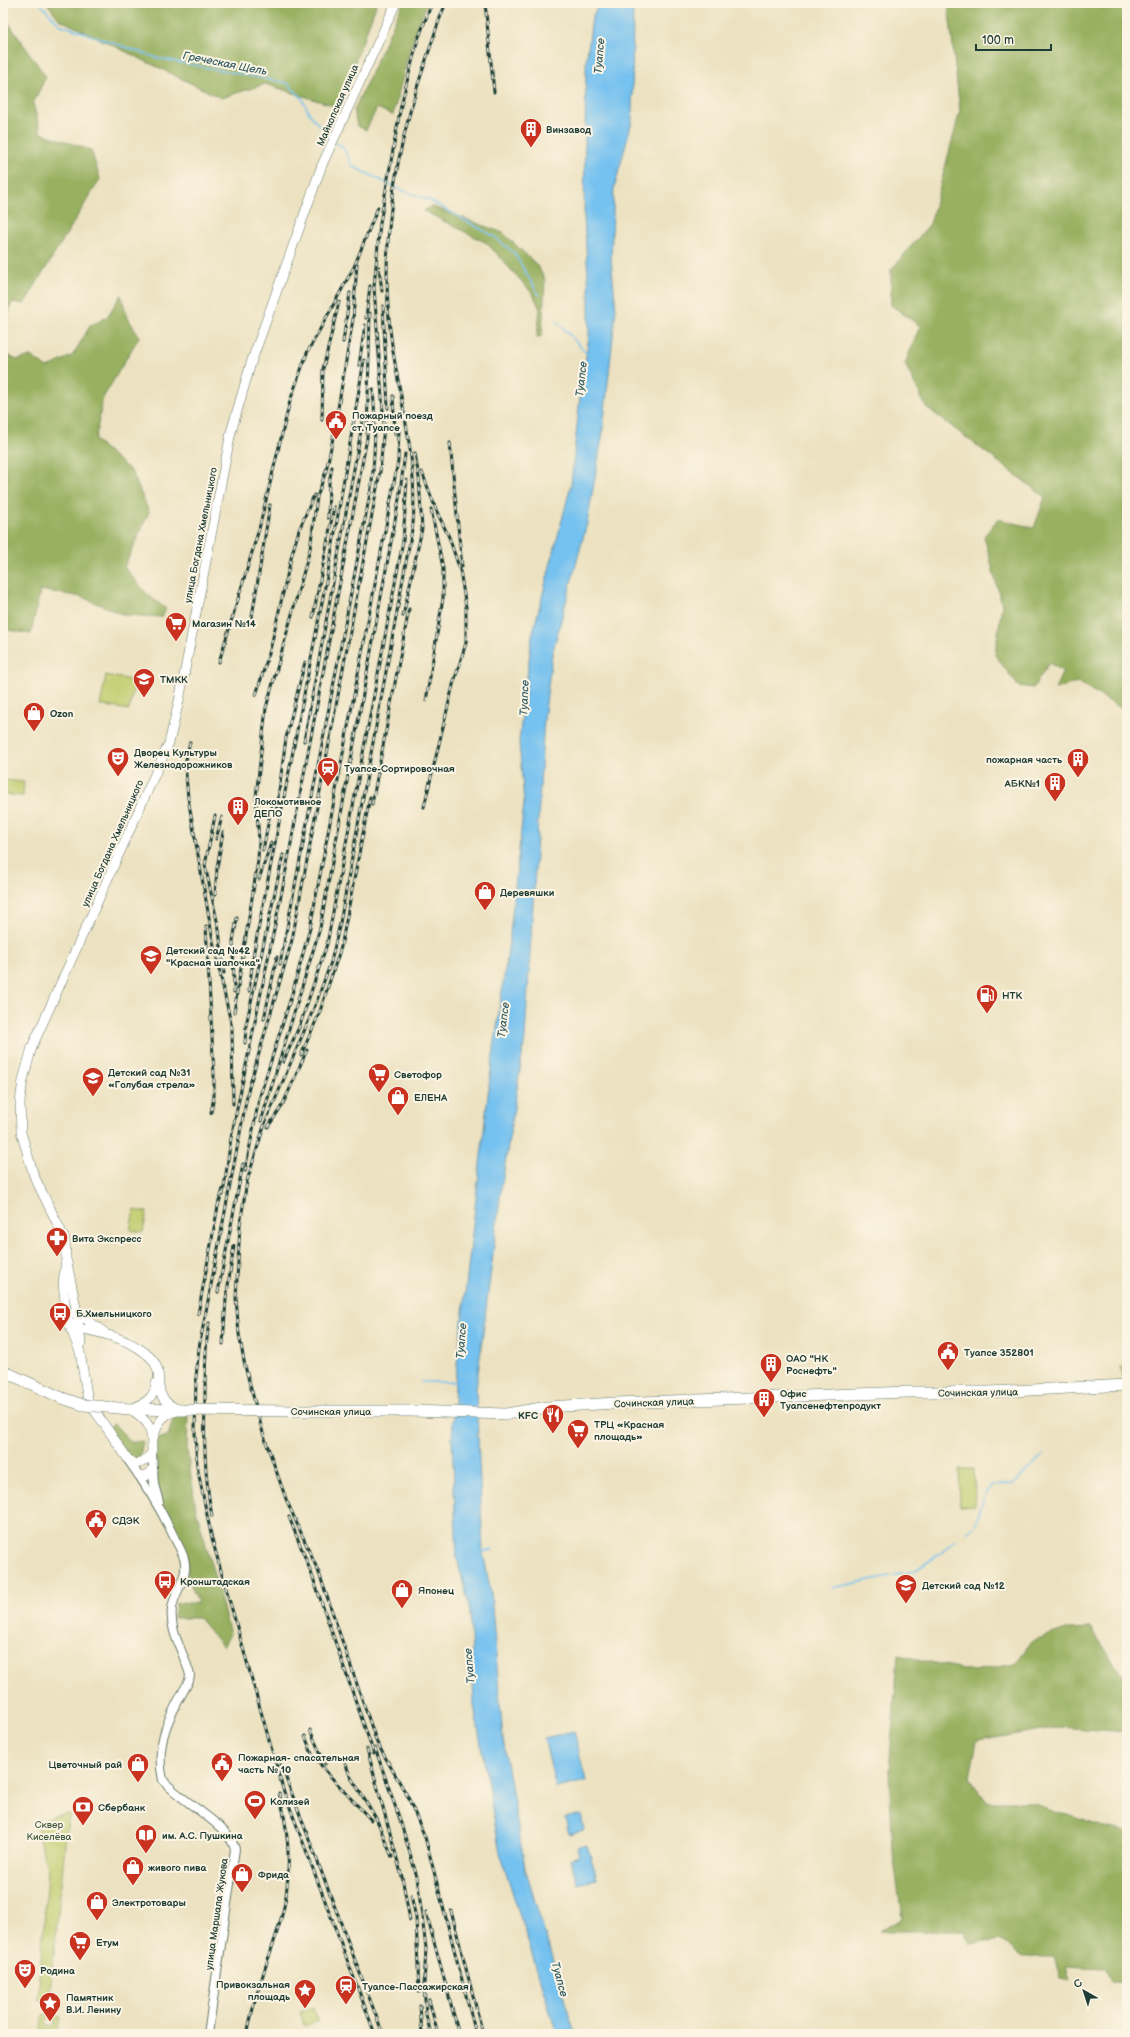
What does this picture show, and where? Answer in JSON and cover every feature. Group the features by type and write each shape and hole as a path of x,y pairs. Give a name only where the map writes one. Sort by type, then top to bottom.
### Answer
{"highway":[{"name":"Сочинская улица","path":"3,1371 62,1398 83,1405 130,1409 182,1410 410,1411 506,1414 547,1408 616,1403 908,1392 979,1392 1127,1385"}],"main road":[{"name":"Майкопская улица","path":"304,218 330,147 396,3"},
{"name":"улица Богдана Хмельницкого","path":"66,1259 65,1239 34,1176 21,1132 20,1102 24,1074 32,1047 166,751 174,724 231,432 251,363 304,218"},
{"path":"66,1259 70,1270 80,1328 80,1348 88,1400 139,1475 162,1513"},
{"path":"66,1259 62,1283 67,1319 80,1348"},
{"path":"67,1319 69,1314 75,1312 111,1336 151,1358 156,1366 159,1390 164,1401 182,1410"},
{"path":"67,1319 72,1327 111,1336"},
{"path":"80,1348 91,1334 111,1336"},
{"path":"130,1409 142,1405 151,1398 155,1390 157,1373"},
{"path":"130,1409 146,1419 150,1429 154,1484 162,1513"},
{"path":"128,1459 134,1464 145,1460 152,1448 158,1422 168,1414 182,1410"},
{"path":"139,1475 146,1476 153,1470"},
{"name":"улица Маршала Жукова","path":"162,1513 186,1564 185,1576 174,1600 172,1622 174,1634 190,1675 189,1681 165,1727 160,1770 163,1780 220,1829 234,1843 235,1850 208,2034"}],"green space":[{"path":"47,3 377,3 338,107 265,84 221,98 59,19"},
{"path":"403,3 427,3 409,52 393,115 377,108 366,130 357,126 354,110"},
{"path":"948,3 1127,3 1127,712 1078,682 1055,689 1063,671 1049,663 1033,688 1018,686 995,655 1002,605 984,536 998,519 1034,528 1045,497 926,407 905,364 920,326 891,305 891,270 930,224 960,111"},
{"path":"3,15 46,77 33,103 41,133 91,150 100,179 24,304 12,302 3,335"},
{"path":"431,206 503,233 538,266 545,280 542,336 537,337 540,309 533,294 487,243 424,211"},
{"path":"121,295 127,316 139,337 103,398 95,440 132,472 149,512 124,567 147,594 166,609 162,617 124,615 82,597 40,590 31,634 3,629 3,353 17,360 31,356 47,368 73,355 90,326 107,317"},
{"path":"106,675 135,681 129,710 100,705"},
{"path":"3,780 24,782 23,796 3,794"},
{"path":"134,1210 147,1212 143,1232 130,1230"},
{"path":"1127,1366 1127,1379 1124,1380 1121,1367"},
{"path":"188,1416 187,1450 196,1509 230,1634 223,1647 199,1618 174,1618 176,1603 198,1603 188,1577 187,1560 165,1512 156,1483 155,1458 157,1438 168,1437 173,1418"},
{"path":"114,1424 131,1442 143,1441 140,1456 131,1460 107,1429"},
{"path":"959,1469 974,1469 975,1505 960,1506"},
{"path":"1091,1628 1127,1682 1127,1732 1059,1727 977,1741 970,1777 986,1802 1028,1802 1100,1826 1127,1832 1127,1982 1111,1982 1106,1968 1066,1966 1070,1981 1060,1979 1054,1957 1022,1957 1001,1940 970,1944 964,1931 879,1931 902,1918 893,1853 889,1771 898,1655 973,1671 1015,1664 1032,1641 1066,1629"},
{"name":"Сквер Киселёва","path":"70,1814 66,1835 49,2001 40,2002 38,1999 48,1872 36,1823 58,1815"},
{"path":"313,2007 318,2021 305,2026 300,2012"},
{"path":"44,2014 61,2017 57,2032 41,2029 42,2017","holes":["47,2019 55,2020 54,2027 46,2026"]}],"water":[{"name":"Туапсе","path":"599,3 633,3 632,121 614,189 611,260 616,309 602,438 587,523 552,654 544,719 525,1038 501,1190 476,1389 483,1552 491,1594 503,1739 525,1868 575,2034 557,2034 500,1853 474,1705 470,1610 457,1558 452,1439 455,1382 490,1077 510,934 524,803 519,741 532,636 571,485 580,396 589,336 589,292 584,217 586,63 592,18"},
{"path":"574,1731 586,1781 556,1788 544,1738"},
{"path":"581,1814 584,1830 569,1834 565,1818"},
{"path":"587,1845 597,1878 578,1884 570,1859 579,1856 577,1848"}],"waterway":[{"name":"Греческая Щель","path":"40,3 59,24 157,58 287,83 302,98 309,113 330,139"},
{"path":"336,143 343,147 352,166 399,189 429,200 495,237 514,253 539,295"},
{"path":"557,321 587,354"},
{"path":"421,1382 457,1382"},
{"path":"966,1533 975,1526 986,1492 993,1485 1013,1484 1043,1455"},
{"path":"832,1588 914,1571 940,1554 956,1540"},
{"path":"483,1552 492,1550"}],"railway":[{"path":"375,2034 283,1789 212,1539 197,1466 195,1433 196,1377 199,1348 248,1091 292,940 380,472 384,425 374,287 380,223 401,105 418,39 432,3"},
{"path":"446,3 440,16 406,127 392,199 388,236 388,309 392,345 411,457 414,502 413,524 340,923 331,962 316,1003 264,1126 247,1181 240,1225 236,1298 239,1334 245,1366 263,1433 286,1499 319,1573 377,1743 408,1797 425,1837 476,2034"},
{"path":"485,3 494,92"},
{"path":"219,662 259,529 290,401 307,353 354,267 378,207"},
{"path":"234,1012 258,860 259,841 256,797 266,708 310,549 317,497 326,471 333,438 353,319 357,264"},
{"path":"379,267 382,291"},
{"path":"366,318 370,286"},
{"path":"343,342 350,293"},
{"path":"322,420 323,369 339,302"},
{"path":"383,306 388,408"},
{"path":"223,1195 231,1138 283,886 367,438 370,313"},
{"path":"359,365 365,325"},
{"path":"249,991 254,951 331,556 364,360"},
{"path":"280,964 372,483 375,436 373,389"},
{"path":"393,396 395,434"},
{"path":"304,741 363,420"},
{"path":"245,1171 259,1099 292,994 310,928 398,461 399,427"},
{"path":"450,443 462,567"},
{"path":"403,616 422,529 419,478 415,453"},
{"path":"261,1121 320,928 399,499 405,454"},
{"path":"328,518 329,483 332,467"},
{"path":"422,472 437,512 449,537 460,570 466,607 466,643 453,685 424,807"},
{"path":"283,1062 300,1025 327,944 403,541 407,480"},
{"path":"256,695 270,650 292,554 299,530 314,495"},
{"path":"251,623 270,505"},
{"path":"313,617 334,507"},
{"path":"426,701 443,598 443,568 431,509"},
{"path":"372,804 409,609"},
{"path":"276,813 286,738 305,662"},
{"path":"190,742 185,764 188,798 214,946 232,1028 233,1104"},
{"path":"301,1055 319,1014 341,947 370,797"},
{"path":"263,850 272,803"},
{"path":"215,816 205,865 219,930 224,973"},
{"path":"216,839 222,817"},
{"path":"215,895 217,868 223,832"},
{"path":"259,879 271,843"},
{"path":"245,1043 246,1025 283,855"},
{"path":"234,992 233,941 237,918"},
{"path":"206,926 214,1074 214,1096 211,1113"},
{"path":"264,1019 277,957"},
{"path":"268,1127 283,1104 307,1050"},
{"path":"218,1292 243,1164"},
{"path":"218,1206 223,1189"},
{"path":"198,1314 219,1201"},
{"path":"223,1344 226,1299 234,1246"},
{"path":"209,1323 206,1358 205,1440 207,1486 212,1516"},
{"path":"289,1517 312,1575 374,1754"},
{"path":"310,1730 325,1764"},
{"path":"305,1736 312,1754 330,1776 371,1820"},
{"path":"375,1748 400,1820 417,1877 426,1948 424,1985 426,2015 431,2034"},
{"path":"367,1749 402,1877 410,1920"},
{"path":"345,1762 350,1776 376,1818 392,1857"},
{"path":"281,1765 383,2034"},
{"path":"247,2034 265,1968 282,1917 288,1883 288,1844 285,1818 279,1793"},
{"path":"411,1895 416,1918 419,1992"},
{"path":"451,1911 483,2034"},
{"path":"426,1912 459,2034"},
{"path":"429,2000 438,2034"},
{"path":"420,2006 422,2034"}],"place":[{"name":"Винзавод","path":"531,148"},
{"name":"Пожарный поезд ст. Туапсе","path":"336,440"},
{"name":"Магазин №14","path":"176,642"},
{"name":"ТМКК","path":"144,698"},
{"name":"Ozon","path":"34,732"},
{"name":"Дворец Культуры Железнодорожников","path":"118,778"},
{"name":"пожарная часть","path":"1078,778"},
{"name":"Туапсе-Сортировочная","path":"328,788"},
{"name":"АБК№1","path":"1055,802"},
{"name":"Локомотивное ДЕПО","path":"238,826"},
{"name":"Деревяшки","path":"485,912"},
{"name":"Детский сад №42 \"Красная шапочка\"","path":"151,976"},
{"name":"НТК","path":"987,1014"},
{"name":"Светофор","path":"379,1094"},
{"name":"Детский сад №31 «Голубая стрела»","path":"93,1098"},
{"name":"ЕЛЕНА","path":"398,1116"},
{"name":"Вита Экспресс","path":"57,1258"},
{"name":"Б.Хмельницкого","path":"60,1332"},
{"name":"Туапсе 352801","path":"948,1372"},
{"name":"ОАО \"НК Роснефть\"","path":"771,1384"},
{"name":"Офис Туапсенефтепродукт","path":"764,1418"},
{"name":"KFC","path":"553,1434"},
{"name":"ТРЦ «Красная площадь»","path":"578,1450"},
{"name":"СДЭК","path":"96,1540"},
{"name":"Кронштадская","path":"165,1600"},
{"name":"Детский сад №12","path":"906,1604"},
{"name":"Японец","path":"402,1610"},
{"name":"Пожарная- спасательная часть № 10","path":"222,1782"},
{"name":"Цветочный рай","path":"138,1784"},
{"name":"Колизей","path":"255,1820"},
{"name":"Сбербанк","path":"83,1826"},
{"name":"им. А.С. Пушкина","path":"146,1854"},
{"name":"живого пива","path":"133,1886"},
{"name":"Фрида","path":"242,1894"},
{"name":"Электротовары","path":"97,1922"},
{"name":"Етум","path":"80,1962"},
{"name":"Родина","path":"25,1990"},
{"name":"Туапсе-Пассажирская","path":"346,2006"},
{"name":"Привокзальная площадь","path":"305,2010"},
{"name":"Памятник В.И. Ленину","path":"50,2022"}]}
